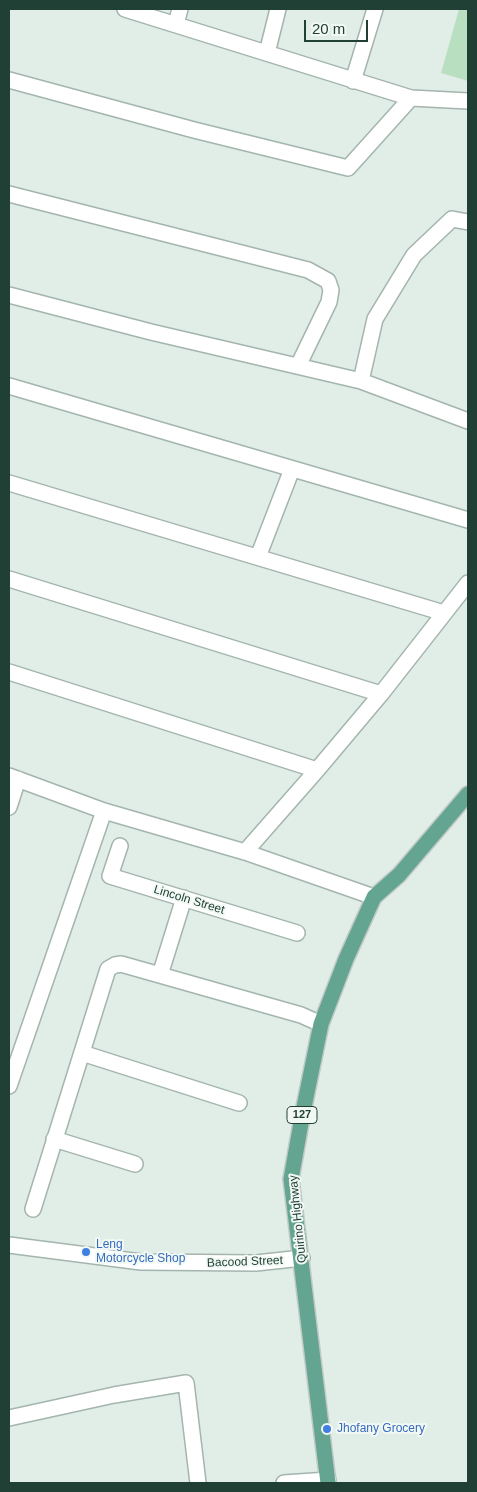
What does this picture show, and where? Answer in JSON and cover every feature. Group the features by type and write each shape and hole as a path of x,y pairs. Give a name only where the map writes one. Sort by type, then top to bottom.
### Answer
{"main road":[{"name":"Quirino Highway","path":"328,1482 291,1179 321,1024 346,959 374,897 399,875 468,794"}],"street":[{"path":"125,9 412,98 468,101"},
{"path":"176,24 180,9"},
{"path":"267,53 278,9"},
{"path":"353,81 375,9"},
{"path":"9,80 194,130 348,168 412,98"},
{"path":"9,194 308,270 328,281 331,290 329,302 298,366"},
{"path":"361,381 375,318 414,254 452,219 468,222"},
{"path":"9,295 160,334 361,381 468,421"},
{"path":"9,386 468,520"},
{"path":"258,557 292,469"},
{"path":"9,483 444,613"},
{"path":"9,579 381,694"},
{"path":"245,852 318,770 381,694 468,583"},
{"path":"9,672 318,770"},
{"path":"9,807 13,778 104,811 245,852 374,897"},
{"path":"9,1086 104,811"},
{"name":"Lincoln Street","path":"120,846 110,876 297,933"},
{"path":"160,975 184,898"},
{"path":"32,1209 108,969 114,965 121,964 301,1015 321,1024"},
{"path":"82,1053 239,1103"},
{"path":"54,1139 135,1164"},
{"name":"Bacood Street","path":"9,1245 141,1262 256,1263 302,1258"},
{"path":"9,1418 114,1395 186,1383 198,1483"},
{"path":"284,1483 328,1482"}],"green space":[{"path":"459,9 468,9 468,81 441,73"}],"place":[{"name":"Leng Motorcycle Shop","path":"86,1252"},
{"name":"Jhofany Grocery","path":"327,1429"}]}
